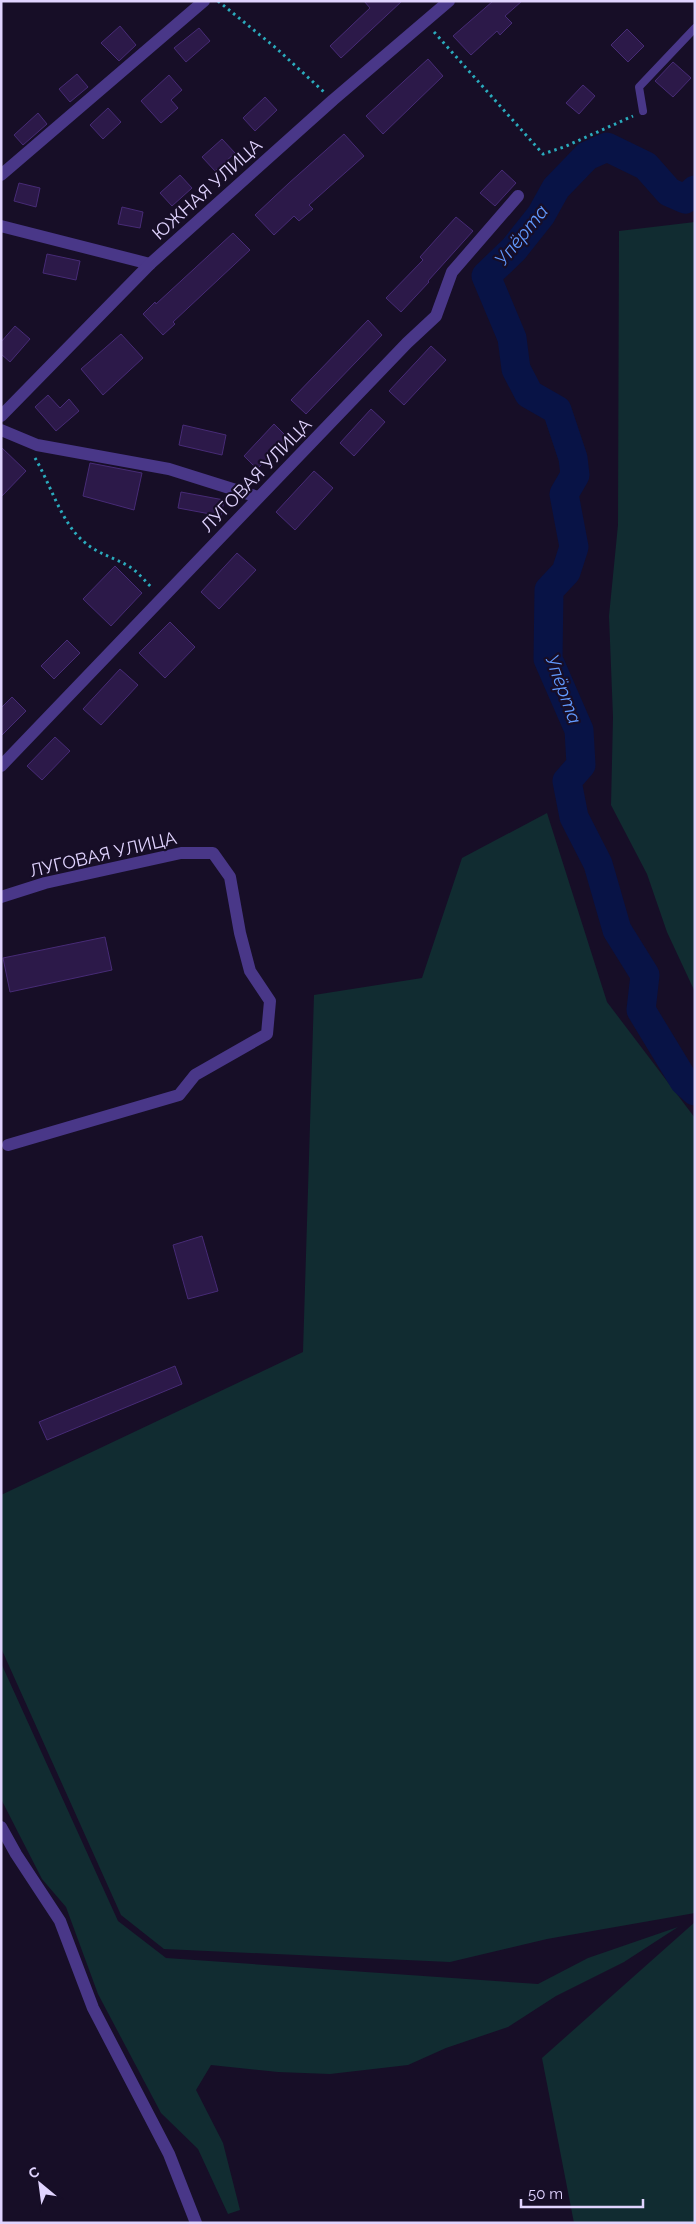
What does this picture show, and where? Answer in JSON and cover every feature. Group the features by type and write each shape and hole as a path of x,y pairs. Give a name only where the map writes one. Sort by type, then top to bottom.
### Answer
{"street":[{"path":"1,175 204,1"},
{"name":"ЮЖНАЯ УЛИЦА","path":"1,416 150,264 333,100 449,1"},
{"name":"ЛУГОВАЯ УЛИЦА","path":"1,766 258,497 407,343 436,316 452,272 518,196"},
{"path":"1,226 150,264"},
{"path":"1,430 37,445 169,469 258,497"},
{"name":"ЛУГОВАЯ УЛИЦА","path":"1,897 45,883 182,853 213,853 230,877 240,933 250,971 270,1001 267,1034 194,1075 179,1095 8,1145"},
{"path":"1,1827 16,1854 60,1921 93,2008 169,2154 196,2223"}],"lane":[{"path":"642,111 639,87 695,28"}],"path":[{"path":"218,1 276,48 333,100"},
{"path":"425,22 543,154 564,147 642,111"},
{"path":"23,438 44,473 58,506 82,540 104,556 131,567 163,598"}],"green space":[{"path":"695,222 695,992 667,932 647,874 611,805 613,717 609,616 618,525 619,231"},
{"path":"547,813 607,1002 695,1118 695,1913 547,1939 450,1962 164,1949 121,1915 1,1648 1,1495 303,1352 314,995 422,978 462,858"},
{"path":"1,1663 118,1921 166,1958 538,1984 588,1958 678,1927 624,1962 556,1996 508,2027 446,2048 408,2065 330,2074 278,2072 211,2065 196,2090 223,2143 240,2210 228,2214 198,2149 161,2113 98,1994 66,1907 42,1879 1,1799"},
{"path":"695,1922 695,2223 574,2223 542,2058"}],"building":[{"path":"364,1 402,1 341,58 330,46 370,8"},
{"path":"493,1 522,1 505,16 512,23 500,35 497,31 471,55 453,36"},
{"path":"120,26 136,45 119,61 101,43"},
{"path":"199,28 210,41 186,62 174,48"},
{"path":"627,29 644,46 628,62 611,45"},
{"path":"428,59 443,76 383,134 366,116"},
{"path":"673,62 691,78 673,97 655,81"},
{"path":"77,74 88,87 70,102 59,89"},
{"path":"169,75 182,90 171,100 178,108 161,123 141,101"},
{"path":"583,85 595,96 579,114 566,103"},
{"path":"265,97 277,110 255,131 243,118"},
{"path":"108,108 121,122 103,139 90,125"},
{"path":"38,113 47,124 23,145 14,135"},
{"path":"344,134 364,156 309,205 313,209 299,221 294,216 274,235 255,215"},
{"path":"222,139 235,153 215,171 202,157"},
{"path":"502,170 516,183 495,206 480,193"},
{"path":"180,175 192,188 172,206 160,193"},
{"path":"19,183 40,188 36,207 14,201"},
{"path":"122,207 143,212 140,228 118,224"},
{"path":"456,217 473,231 401,312 386,298 423,260 420,257"},
{"path":"233,233 250,250 173,322 175,324 163,335 143,314"},
{"path":"47,254 80,261 76,280 43,273"},
{"path":"368,320 382,335 306,414 291,400"},
{"path":"15,326 30,339 10,362 1,354 1,342"},
{"path":"121,334 143,358 103,395 81,369"},
{"path":"431,346 446,360 404,405 389,391"},
{"path":"48,395 60,408 69,399 79,411 56,431 35,407"},
{"path":"371,409 385,422 354,456 340,443"},
{"path":"274,424 288,438 257,469 244,456"},
{"path":"183,425 226,435 222,455 179,445"},
{"path":"1,447 26,471 1,497"},
{"path":"90,463 142,473 134,510 83,496"},
{"path":"314,471 333,488 295,530 276,512"},
{"path":"181,492 224,500 221,516 178,508"},
{"path":"237,553 256,570 219,609 201,592"},
{"path":"115,566 142,593 111,626 83,599"},
{"path":"170,622 195,647 165,678 139,653"},
{"path":"67,640 80,653 54,679 41,666"},
{"path":"120,669 138,685 101,725 83,709"},
{"path":"12,697 26,711 1,736 1,708"},
{"path":"55,737 70,751 42,780 27,766"},
{"path":"105,937 112,970 10,992 3,958"},
{"path":"202,1236 218,1291 188,1299 173,1245"},
{"path":"175,1366 182,1384 47,1440 39,1422"}],"waterway":[{"name":"Упёрта","path":"695,190 685,199 669,192 646,166 607,147 587,156 556,188 541,215 514,249 486,276 512,338 516,369 529,394 557,410 573,458 575,475 564,494 574,547 566,572 549,590 548,659 579,730 581,765 567,781 574,817 598,864 617,930 645,975 641,1010 684,1081 695,1091"}]}
